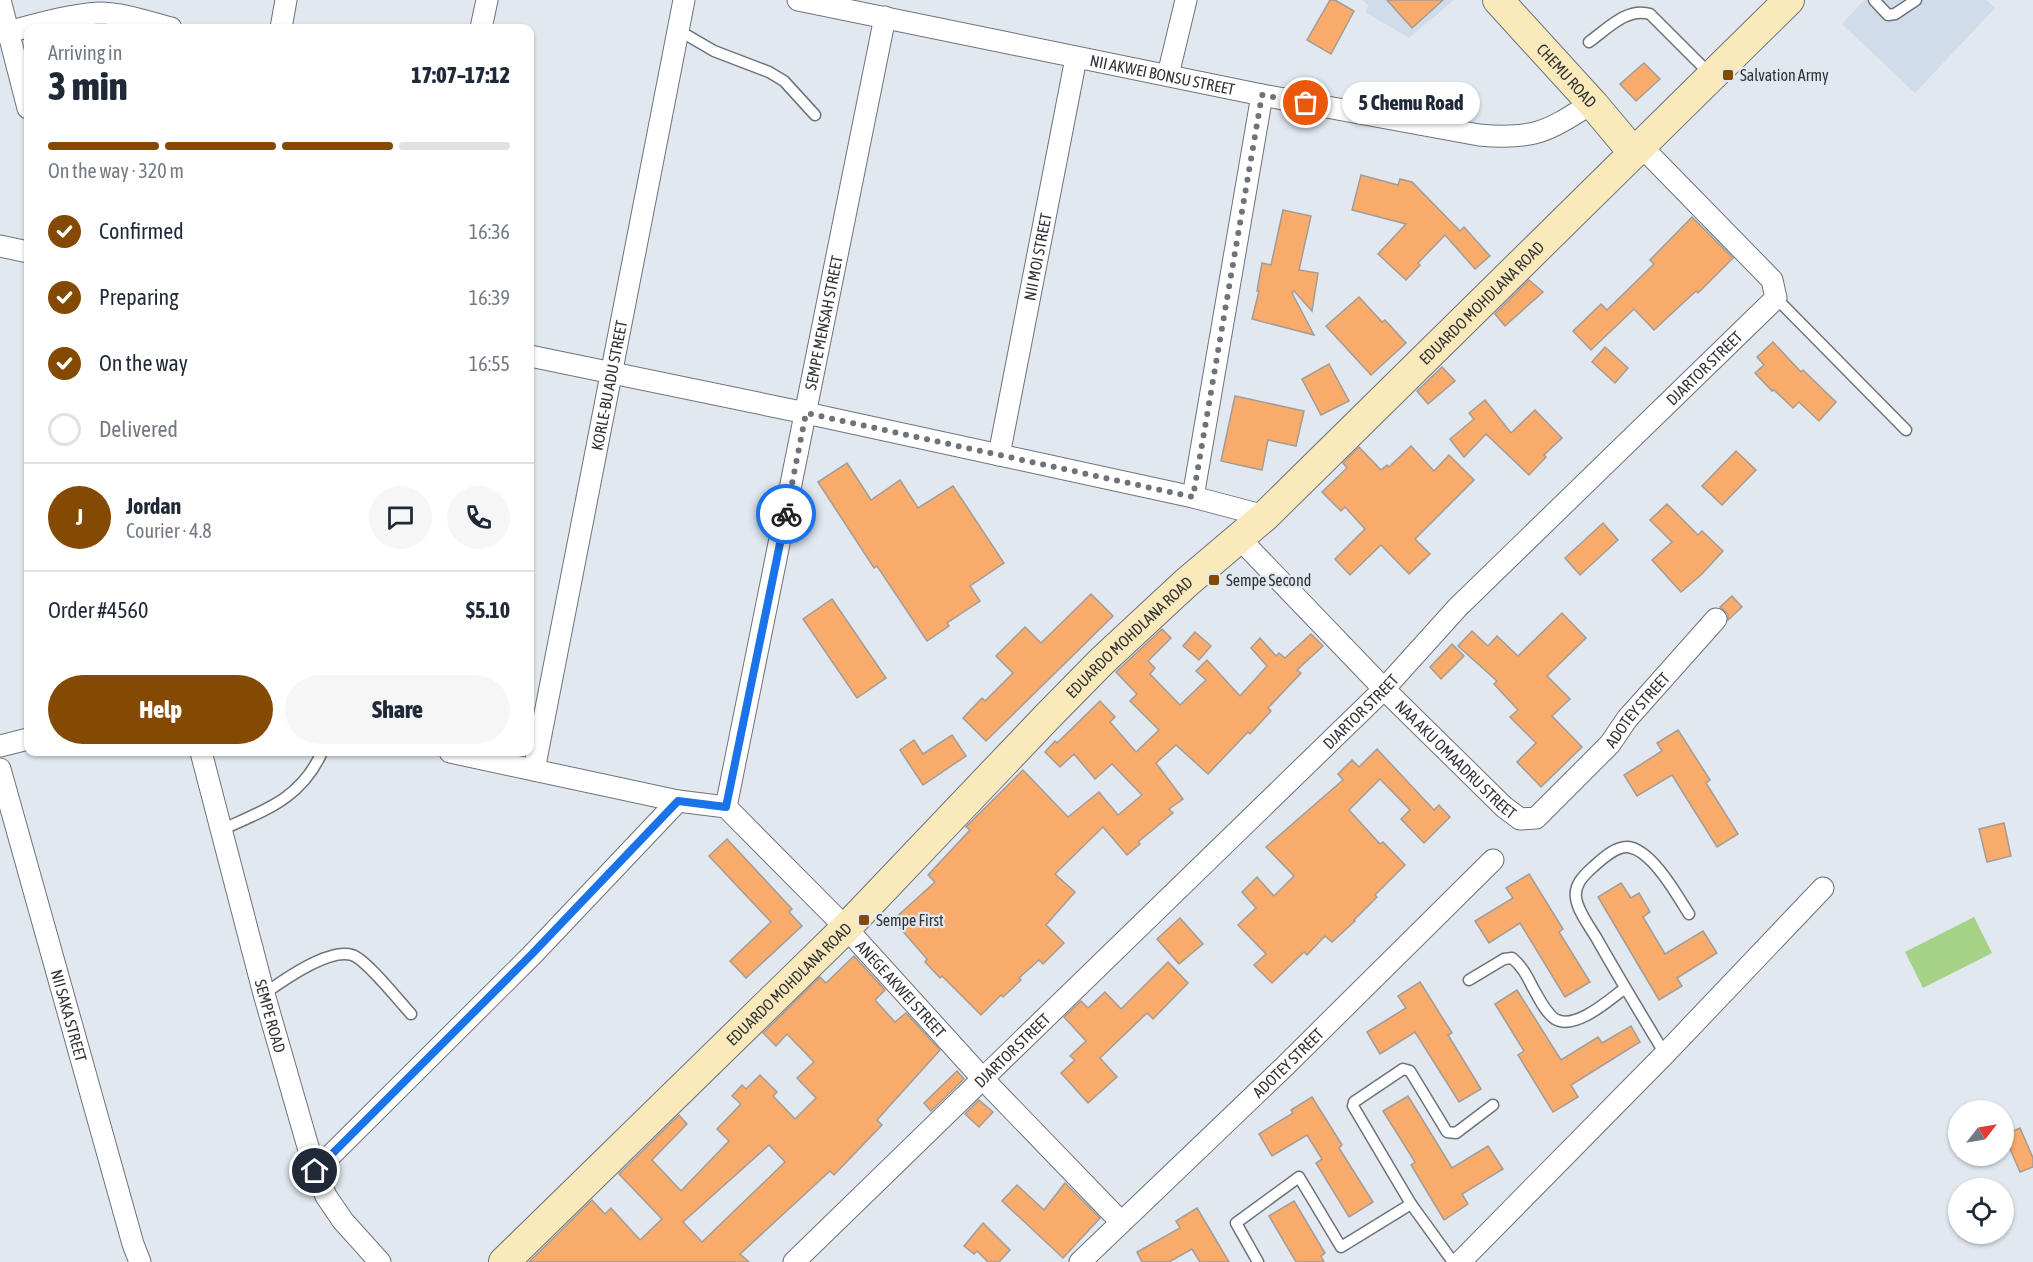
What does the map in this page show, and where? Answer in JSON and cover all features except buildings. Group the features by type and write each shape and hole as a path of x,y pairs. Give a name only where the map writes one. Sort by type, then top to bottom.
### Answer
{"main road":[{"name":"CHEMU ROAD","path":"1498,0 1637,150"},
{"name":"EDUARDO MOHDLANA ROAD","path":"504,1262 846,928 1102,661 1186,583 1265,516 1789,0"}],"street":[{"path":"0,0 24,93"},
{"path":"282,24 286,0"},
{"path":"482,24 487,0"},
{"name":"KORLE-BU ADU STREET","path":"534,770 684,0"},
{"name":"NII AKWEI BONSU STREET","path":"798,0 876,10 1076,58 1479,135 1509,138 1541,132 1561,123 1592,103"},
{"path":"1168,75 1186,0"},
{"name":"SEMPE MENSAH STREET","path":"726,807 806,413 876,10"},
{"path":"39,24 100,13 156,24"},
{"path":"8,32 24,28"},
{"name":"NII MOI STREET","path":"999,455 1076,58"},
{"path":"1193,497 1262,95"},
{"path":"1637,150 1772,280 1776,298"},
{"path":"0,246 24,251"},
{"name":"DJARTOR STREET","path":"794,1262 1383,689 1458,607 1776,298"},
{"path":"534,357 611,371 1193,497 1265,516"},
{"name":"NAA AKU OMAADRU STREET","path":"1239,538 1383,689 1504,807 1520,819 1528,820"},
{"name":"ADOTEY STREET","path":"1528,820 1536,818 1610,744 1627,719 1716,619"},
{"path":"0,746 24,740"},
{"name":"SEMPE ROAD","path":"202,756 264,994 315,1171 326,1196 343,1221 380,1262"},
{"path":"469,756 678,801 726,807"},
{"name":"NII SAKA STREET","path":"0,769 132,1244 140,1262"},
{"path":"315,1171 532,954 678,801"},
{"name":"ANEGE AKWEI STREET","path":"726,807 846,928 983,1079 1120,1222"},
{"name":"ADOTEY STREET","path":"1080,1262 1285,1066 1493,860"},
{"path":"1460,1262 1665,1054 1823,888"}],"lane":[{"path":"1874,0 1888,15 1895,14 1916,0"},
{"path":"1589,42 1631,12 1641,11 1650,14 1712,76"},
{"path":"678,30 714,51 769,72 784,81 816,115"},
{"path":"1776,298 1906,430"},
{"path":"221,830 283,800 313,770 320,756"},
{"path":"1665,1054 1624,988 1582,913 1576,898 1577,885 1599,861 1617,849 1628,847 1643,854 1661,873 1689,914"},
{"path":"264,994 292,974 315,962 343,954 352,955 366,965 411,1014"},
{"path":"1470,980 1504,958 1512,958 1520,964 1546,1010 1556,1020 1568,1022 1584,1017 1624,988"},
{"path":"1453,1262 1411,1204 1353,1106 1354,1102 1403,1069 1410,1071 1447,1132 1451,1134 1456,1133 1493,1105"},
{"path":"1258,1262 1236,1223 1299,1178 1341,1247 1411,1204"}],"shaded area":[{"path":"1362,0 1454,0 1409,38 1365,12 1369,6"},
{"path":"1864,0 1986,0 1995,8 1915,93 1842,24"}],"green space":[{"path":"1974,917 1992,953 1923,988 1905,952"}],"way so far":[{"path":"786,514 806,413 1193,497 1262,95 1306,103"}],"place":[{"name":"Salvation Army","path":"1728,75"},
{"name":"5 Chemu Road","path":"1306,103"},
{"name":"Sempe Second","path":"1214,580"},
{"name":"Sempe First","path":"864,920"}],"route":[{"path":"315,1171 532,954 678,801 726,807 786,514"}]}
